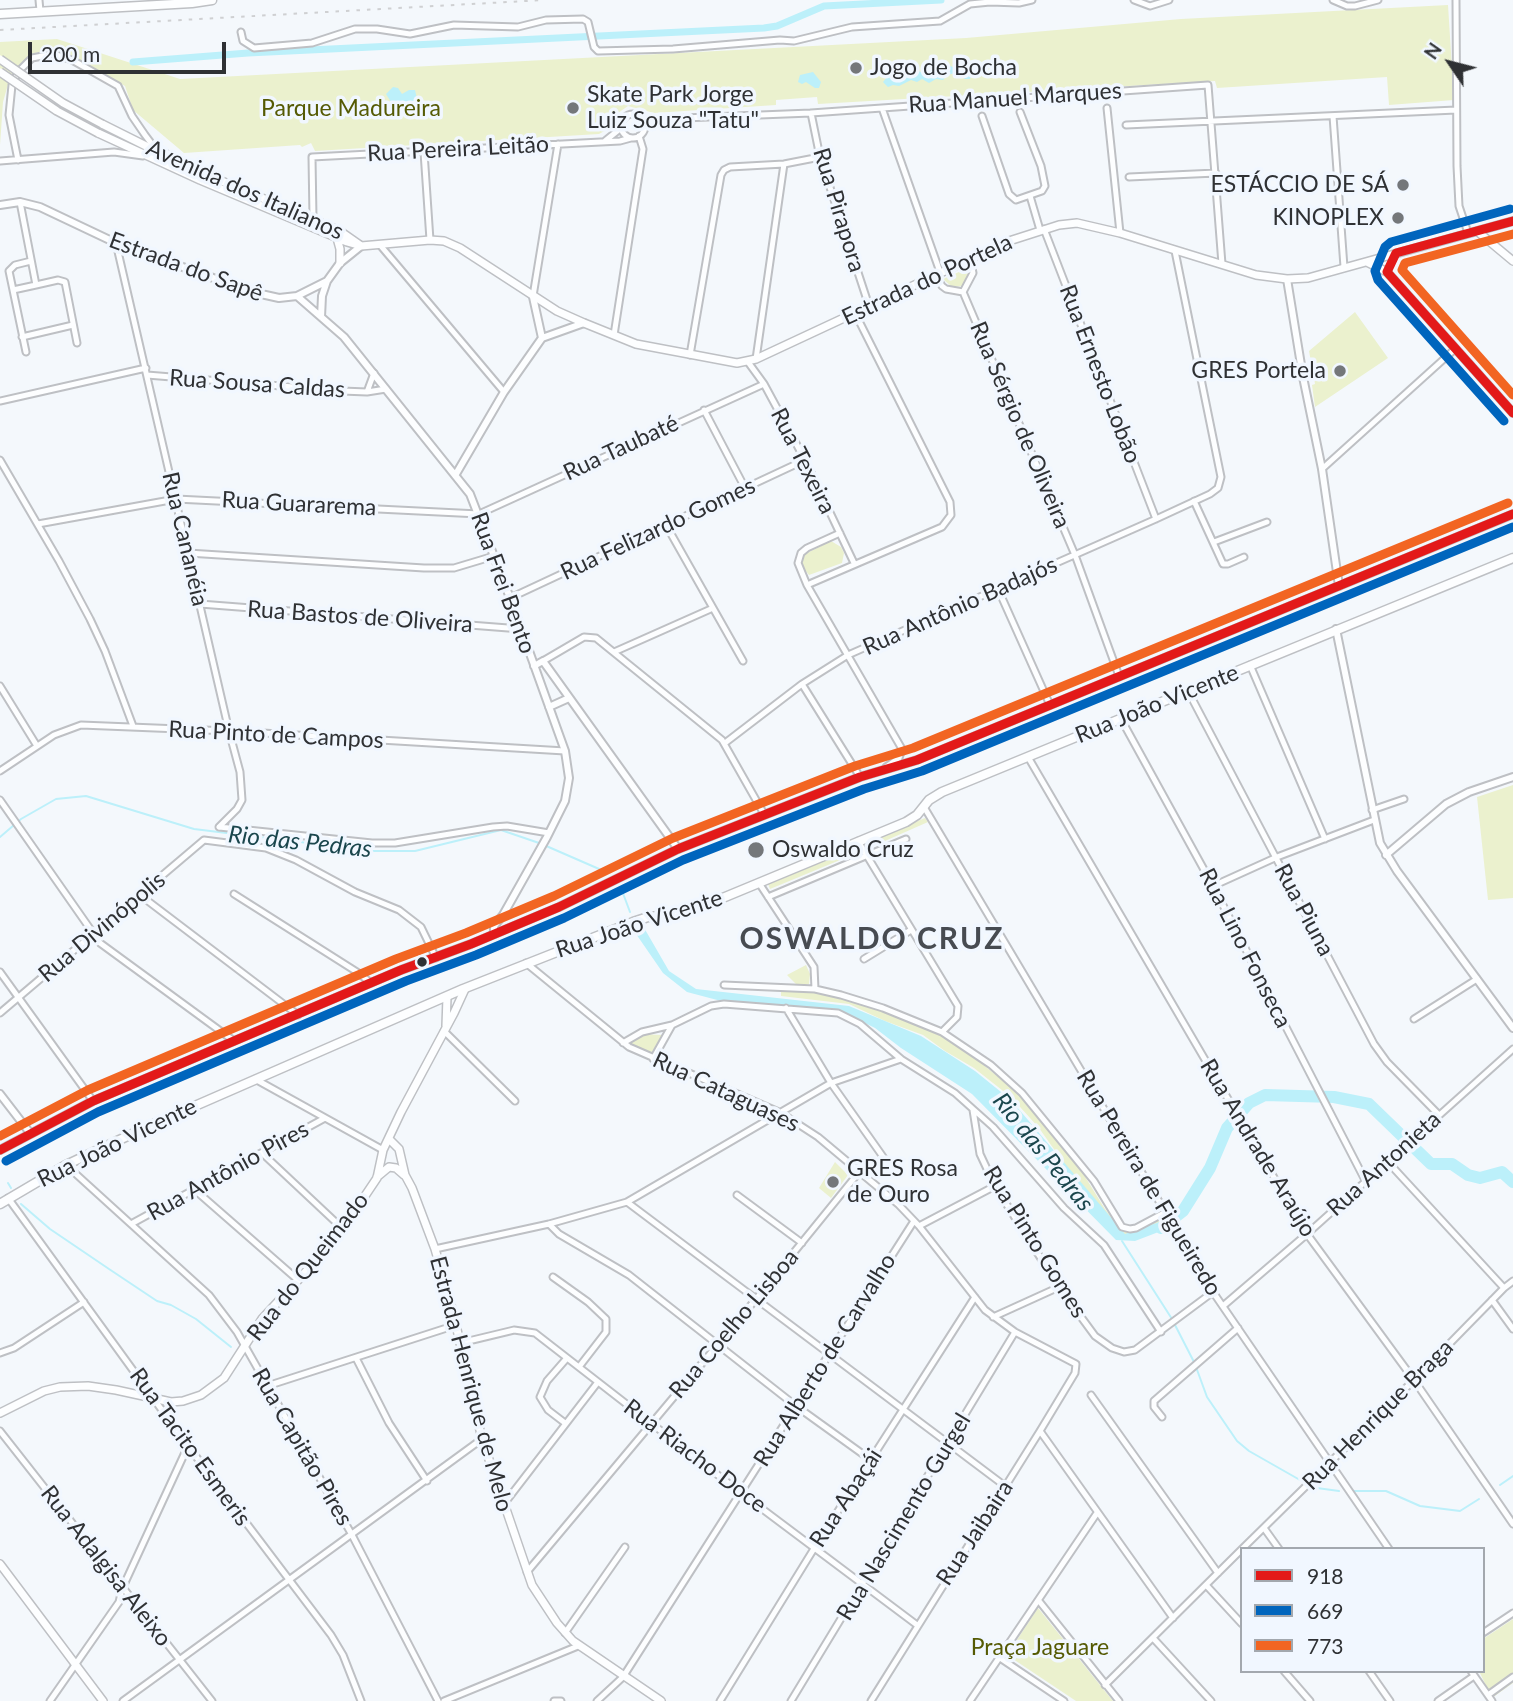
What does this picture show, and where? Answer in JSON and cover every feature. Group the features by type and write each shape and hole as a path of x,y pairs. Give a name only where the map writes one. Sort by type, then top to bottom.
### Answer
{"main road":[{"path":"0,14 212,0"},
{"name":"Avenida dos Italianos","path":"0,59 63,103 102,124 184,165 313,218 349,236 361,246"},
{"name":"Avenida dos Italianos","path":"0,72 57,111 98,133 337,238 361,246"},
{"name":"Estrada do Portela","path":"361,246 444,241 460,248 533,297 584,323 636,344 723,362 752,361 970,258 1042,229 1077,223 1121,233 1256,275 1287,279 1308,278 1513,221"},
{"path":"1477,231 1513,261"},
{"path":"337,238 340,263"},
{"path":"1387,272 1395,253"},
{"path":"1366,262 1387,272 1513,413"},
{"path":"0,1150 93,1101 371,983 483,939 494,930 505,930 559,907 678,849 860,777 917,760 1513,514"},
{"name":"Rua João Vicente","path":"0,1204 66,1165 255,1079 465,989 648,917 684,914 906,822 917,816 929,800 942,792 1513,558"},
{"path":"503,917 516,925"},
{"path":"445,1028 465,989"},
{"path":"445,1028 447,997"},
{"name":"Rua do Queimado","path":"0,1413 44,1391 60,1387 106,1388 170,1402 201,1395 224,1378 262,1319 343,1229 377,1178 383,1150 445,1028"},
{"name":"Estrada Henrique de Melo","path":"389,1139 399,1149 405,1175 435,1249 456,1325 482,1439 527,1572 539,1598 578,1646 661,1701"},
{"path":"377,1178 385,1169 393,1167 405,1175"},
{"path":"0,1564 103,1701"}],"street":[{"path":"38,0 40,11"},
{"path":"241,32 243,41 254,48 312,43 355,29 410,34 444,26 518,27 546,20 583,19 588,22 594,47 598,51 694,48 794,41 852,27 940,21 970,4 1019,3 1032,0"},
{"path":"1134,0 1150,6 1169,0"},
{"path":"1333,0 1347,6 1355,6 1378,0"},
{"path":"1456,0 1459,206 1468,233"},
{"path":"18,160 9,115 12,85 18,72 32,58 53,54 72,60 118,86 132,116 151,143 184,165"},
{"name":"Rua Manuel Marques","path":"644,121 658,118 811,113 1208,85 1222,264"},
{"path":"882,108 938,273"},
{"path":"1107,108 1121,233"},
{"path":"1126,125 1456,110"},
{"path":"982,116 1009,194 1016,201 1044,190 1044,180 1020,112"},
{"name":"Rua Pirapora","path":"811,113 820,157 869,306"},
{"path":"632,114 644,121 645,128 639,136 632,138 625,135 621,128 622,121 632,114"},
{"path":"1333,116 1344,267"},
{"path":"605,141 621,128"},
{"path":"614,335 643,149 639,136"},
{"name":"Rua Pereira Leitão","path":"313,218 312,157 620,141 632,138"},
{"path":"542,338 533,297 558,144"},
{"path":"0,161 118,152 153,158"},
{"path":"424,152 430,240"},
{"path":"691,355 721,175 730,167 784,164 820,157"},
{"path":"752,361 784,164"},
{"path":"1129,177 1216,173"},
{"name":"Rua Ernesto Lobão","path":"1030,196 1156,519"},
{"path":"20,202 36,285"},
{"name":"Estrada do Sapê","path":"0,205 20,202 40,207 116,243 260,295 279,298 297,296 327,281 340,263 361,246"},
{"name":"Rua Cananéia","path":"116,243 240,772 243,797 237,808 219,827 372,843 394,843 493,827 548,835"},
{"path":"380,245 504,392"},
{"name":"Rua Antônio Badajós","path":"724,743 802,684 848,655 1156,519 1218,488 1221,477 1206,414 1175,251"},
{"name":"Rua Sérgio de Oliveira","path":"970,258 972,274 963,292 1075,555 1119,676"},
{"path":"26,352 9,271 11,267 30,261"},
{"name":"Rua Sérgio de Oliveira","path":"938,273 942,286 963,292"},
{"path":"1287,279 1322,469 1339,586"},
{"path":"13,290 58,280 65,282 77,343"},
{"path":"321,317 322,296 327,281"},
{"name":"Rua Frei Bento","path":"297,296 344,337 470,494 565,751 569,778 567,794 548,835 494,930"},
{"path":"807,585 942,527 951,515 950,502 855,313"},
{"path":"456,474 504,392 542,338 584,323"},
{"path":"22,337 73,325"},
{"path":"1322,469 1455,349"},
{"name":"Rua Texeira","path":"752,361 805,460 854,563"},
{"name":"Rua Sousa Caldas","path":"0,401 146,372 367,392 386,389"},
{"name":"Rua Sousa Caldas","path":"367,392 374,373"},
{"name":"Rua Taubaté","path":"479,514 764,384"},
{"path":"704,410 745,488"},
{"path":"0,460 90,618 133,726"},
{"name":"Rua Felizardo Gomes","path":"510,597 805,460"},
{"name":"Rua Guararema","path":"38,524 176,499 479,514"},
{"path":"1194,501 1224,565 1244,557"},
{"path":"1214,542 1266,522"},
{"path":"666,525 744,661"},
{"path":"840,533 801,553 798,563 807,585 902,749 900,758 883,770"},
{"path":"188,553 424,568 454,568 494,555"},
{"path":"998,589 1050,705"},
{"name":"Rua Bastos de Oliveira","path":"200,604 521,629"},
{"path":"614,652 713,608"},
{"path":"1336,629 1380,844 1513,1028"},
{"path":"534,666 584,638 596,638 724,743 764,814"},
{"path":"543,661 678,849"},
{"path":"1250,665 1325,839"},
{"path":"802,684 860,777"},
{"path":"0,686 37,746"},
{"name":"Rua Piuna","path":"1188,691 1374,1044 1387,1062 1439,1115"},
{"path":"549,707 569,698"},
{"name":"Rua Lino Fonseca","path":"1121,719 1213,886 1365,1180"},
{"name":"Rua Pinto de Campos","path":"0,771 64,730 81,725 565,751"},
{"name":"Rua Andrade Araújo","path":"1028,757 1307,1234 1414,1380 1513,1524"},
{"path":"1386,855 1446,804 1469,792 1513,777"},
{"path":"0,800 92,934 110,951 234,1041"},
{"path":"1372,810 1404,800"},
{"name":"Rua Pereira de Figueiredo","path":"924,807 1213,1292 1388,1547"},
{"path":"1213,886 1277,857 1374,820"},
{"path":"768,897 906,839"},
{"name":"Rua Divinópolis","path":"0,1013 204,840 266,848 296,860 355,892 399,910 421,927 436,958"},
{"path":"858,841 958,1006 957,1017 942,1032"},
{"path":"758,883 814,967 815,989"},
{"path":"234,894 371,983"},
{"path":"140,895 298,1015"},
{"path":"503,917 505,930"},
{"path":"864,959 911,930"},
{"name":"Rua Cataguases","path":"526,963 623,1043 653,1059 781,1114 818,1137 860,1171 919,1226 993,1317 1015,1332 1076,1364"},
{"path":"0,972 93,1101"},
{"path":"1414,1019 1477,979"},
{"path":"724,985 815,989 860,1000 942,1032 990,1065 1021,1093 1079,1160 1122,1227 1136,1228 1167,1213"},
{"path":"623,1043 642,1032 672,1025 711,1006 719,1005 838,1013 848,1016 901,1059 944,1084 993,1127 1064,1208 1104,1245 1164,1330 1213,1292"},
{"path":"786,1009 831,1083 893,1171"},
{"path":"653,1059 672,1025"},
{"path":"445,1028 515,1101"},
{"name":"Rua Antonieta","path":"1223,1306 1513,1049"},
{"path":"435,1249 549,1224 626,1202 831,1083 901,1059"},
{"path":"255,1079 383,1150"},
{"path":"0,1094 30,1133"},
{"name":"Rua Pinto Gomes","path":"973,1108 980,1154 995,1186 1059,1287 1095,1336 1117,1351 1130,1352 1164,1330"},
{"name":"Rua Antônio Pires","path":"131,1224 325,1118"},
{"path":"262,1153 343,1229"},
{"path":"1387,1161 1504,1288"},
{"name":"Rua Capitão Pires","path":"66,1165 209,1295 246,1345 352,1535 438,1701"},
{"name":"Rua Coelho Lisboa","path":"527,1572 860,1171"},
{"path":"919,1226 995,1186"},
{"path":"195,1190 298,1280"},
{"path":"737,1195 802,1243"},
{"name":"Rua Tacito Esmeris","path":"8,1198 188,1446 331,1635 343,1655 361,1701"},
{"path":"626,1202 1005,1486"},
{"name":"Rua Alberto de Carvalho","path":"597,1701 623,1677 914,1221"},
{"path":"549,1224 559,1234 629,1275 796,1406 871,1460"},
{"path":"553,1278 588,1302 606,1319 606,1332 579,1367"},
{"name":"Rua Henrique Braga","path":"1244,1547 1513,1282"},
{"path":"993,1317 1059,1287"},
{"name":"Rua Abaçái","path":"720,1701 975,1297"},
{"path":"1492,1300 1513,1329"},
{"path":"0,1353 14,1348 84,1302"},
{"path":"267,1386 456,1325"},
{"path":"1162,1417 1154,1407 1154,1401 1238,1328"},
{"name":"Rua Riacho Doce","path":"460,1343 514,1330 535,1333 547,1340 650,1423 917,1625"},
{"name":"Rua Nascimento Gurgel","path":"791,1701 1015,1332"},
{"path":"356,1358 389,1423 427,1481"},
{"path":"565,1423 548,1410 540,1397 547,1381 567,1358"},
{"name":"Rua Jaibaira","path":"871,1701 1040,1431 1075,1373 1076,1364"},
{"path":"503,1504 598,1382"},
{"path":"1091,1395 1218,1573"},
{"name":"Rua Adalgisa Aleixo","path":"0,1431 212,1701"},
{"path":"1040,1431 1173,1618"},
{"path":"123,1701 482,1439"},
{"path":"50,1701 77,1666 119,1602 122,1589 188,1446"},
{"path":"970,1701 1097,1513"},
{"path":"1264,1528 1278,1547"},
{"path":"565,1633 625,1547"},
{"name":"Rua Henrique Braga","path":"1105,1685 1240,1551"},
{"path":"1206,1585 1240,1623"},
{"path":"1039,1601 1119,1701"},
{"path":"1485,1632 1513,1613"},
{"path":"1153,1638 1211,1701"},
{"path":"444,1701 578,1646"},
{"path":"1000,1658 1060,1700"},
{"path":"1285,1673 1310,1701"},
{"path":"1369,1673 1390,1701"},
{"path":"1438,1701 1472,1674 1492,1701"},
{"path":"1488,1695 1513,1677"},
{"path":"465,1693 468,1701"},
{"path":"554,1701 561,1701"}],"green space":[{"name":"Parque Madureira","path":"1448,5 1454,100 1389,105 1387,77 1217,88 1215,81 818,104 817,97 776,100 776,105 654,113 628,106 618,113 610,128 599,134 315,151 311,143 302,147 184,153 133,110 125,86 59,51 49,50 28,57 9,81 3,102 0,145 0,42 57,39 180,79 966,38 1181,19"},
{"path":"968,268 970,274 963,286 952,287 943,279"},
{"name":"GRES Portela","path":"1355,312 1388,358 1315,407 1312,385 1315,384 1309,351"},
{"path":"831,541 841,547 844,553 842,563 809,575 801,565 803,555"},
{"path":"1513,785 1513,898 1488,900 1477,797"},
{"path":"925,818 928,822 869,848 867,842"},
{"path":"855,848 857,853 770,889 768,884"},
{"path":"806,965 810,974 809,984 798,986 787,975"},
{"path":"781,986 849,998 941,1034 1020,1095 1079,1167 1120,1228 1130,1232 1164,1218 1166,1223 1154,1231 1120,1236 1086,1200 1039,1128 1012,1098 974,1068 923,1035 849,1004 781,996"},
{"path":"641,1034 662,1035 652,1052 634,1047 630,1043"},
{"name":"GRES Rosa de Ouro","path":"835,1162 848,1175 831,1198 819,1188"},
{"name":"Praça Jaguare","path":"1038,1608 1113,1701 1076,1701 1007,1655"},
{"path":"1513,1619 1513,1683 1492,1698 1480,1673 1485,1673 1485,1638"}],"water":[{"path":"961,64 972,72 970,79 955,73 947,75 943,80 936,79 929,83 922,79 917,82 911,80 899,86 888,87 883,82 887,77 910,74 916,70 921,72 928,66 944,70 948,65 955,68"},
{"path":"813,72 821,82 819,88 806,82 798,82 800,75"},
{"path":"393,87 398,88 402,94 415,90 417,99 404,107 398,102 391,102 386,94"},
{"path":"643,926 669,971 696,989 849,1006 921,1036 975,1071 1011,1100 1125,1234 1165,1220 1169,1228 1135,1241 1116,1240 972,1094 875,1028 839,1010 721,1001 687,992 663,973 634,931"}],"waterway":[{"path":"133,62 248,53 764,28 777,26 824,6 941,0"},
{"name":"Rio das Pedras","path":"0,837 21,819 56,799 86,796 194,829 373,851 415,851 501,830 539,843"},
{"name":"Rio das Pedras","path":"544,845 606,872"},
{"name":"Rio das Pedras","path":"621,888 630,912"},
{"name":"Rio das Pedras","path":"1161,1228 1183,1211 1210,1168 1227,1128 1249,1103 1265,1095 1334,1097 1369,1104 1431,1164 1452,1164 1468,1175 1480,1178 1502,1172 1513,1182"},
{"path":"8,1183 11,1188"},
{"path":"21,1204 50,1229 157,1301 171,1305 196,1319 231,1347"},
{"path":"1122,1241 1172,1319"},
{"path":"1174,1323 1194,1362"},
{"path":"1196,1367 1207,1397 1237,1441 1249,1451 1300,1480"},
{"path":"1500,1485 1513,1476"},
{"path":"1317,1488 1339,1491"},
{"path":"1353,1491 1386,1491 1420,1506 1460,1511 1479,1499"}],"railway":[{"path":"0,30 544,0"}],"transit line":[{"name":"669","path":"1504,421 1378,280 1375,271 1385,247 1391,242 1510,209"},
{"name":"918","path":"1513,221 1396,253 1387,272 1513,413"},
{"name":"773","path":"1513,234 1405,263 1402,270 1513,395"},
{"name":"773","path":"0,1136 88,1090 396,959 554,896 673,838 855,766 913,748 1508,503"},
{"name":"918","path":"0,1150 93,1101 401,970 559,907 678,849 860,777 917,760 1513,514"},
{"name":"669","path":"6,1161 98,1112 406,981 564,918 683,860 864,789 922,771 1513,527"}],"place":[{"name":"Jogo de Bocha","path":"856,68"},
{"name":"Skate Park Jorge Luiz Souza \"Tatu\"","path":"573,108"},
{"name":"ESTÁCCIO DE SÁ","path":"1403,185"},
{"name":"KINOPLEX","path":"1398,218"},
{"name":"GRES Portela","path":"1340,371"},
{"name":"Oswaldo Cruz","path":"756,850"},
{"name":"GRES Rosa de Ouro","path":"833,1182"}],"district":[{"name":"OSWALDO CRUZ","path":"872,939"}]}
